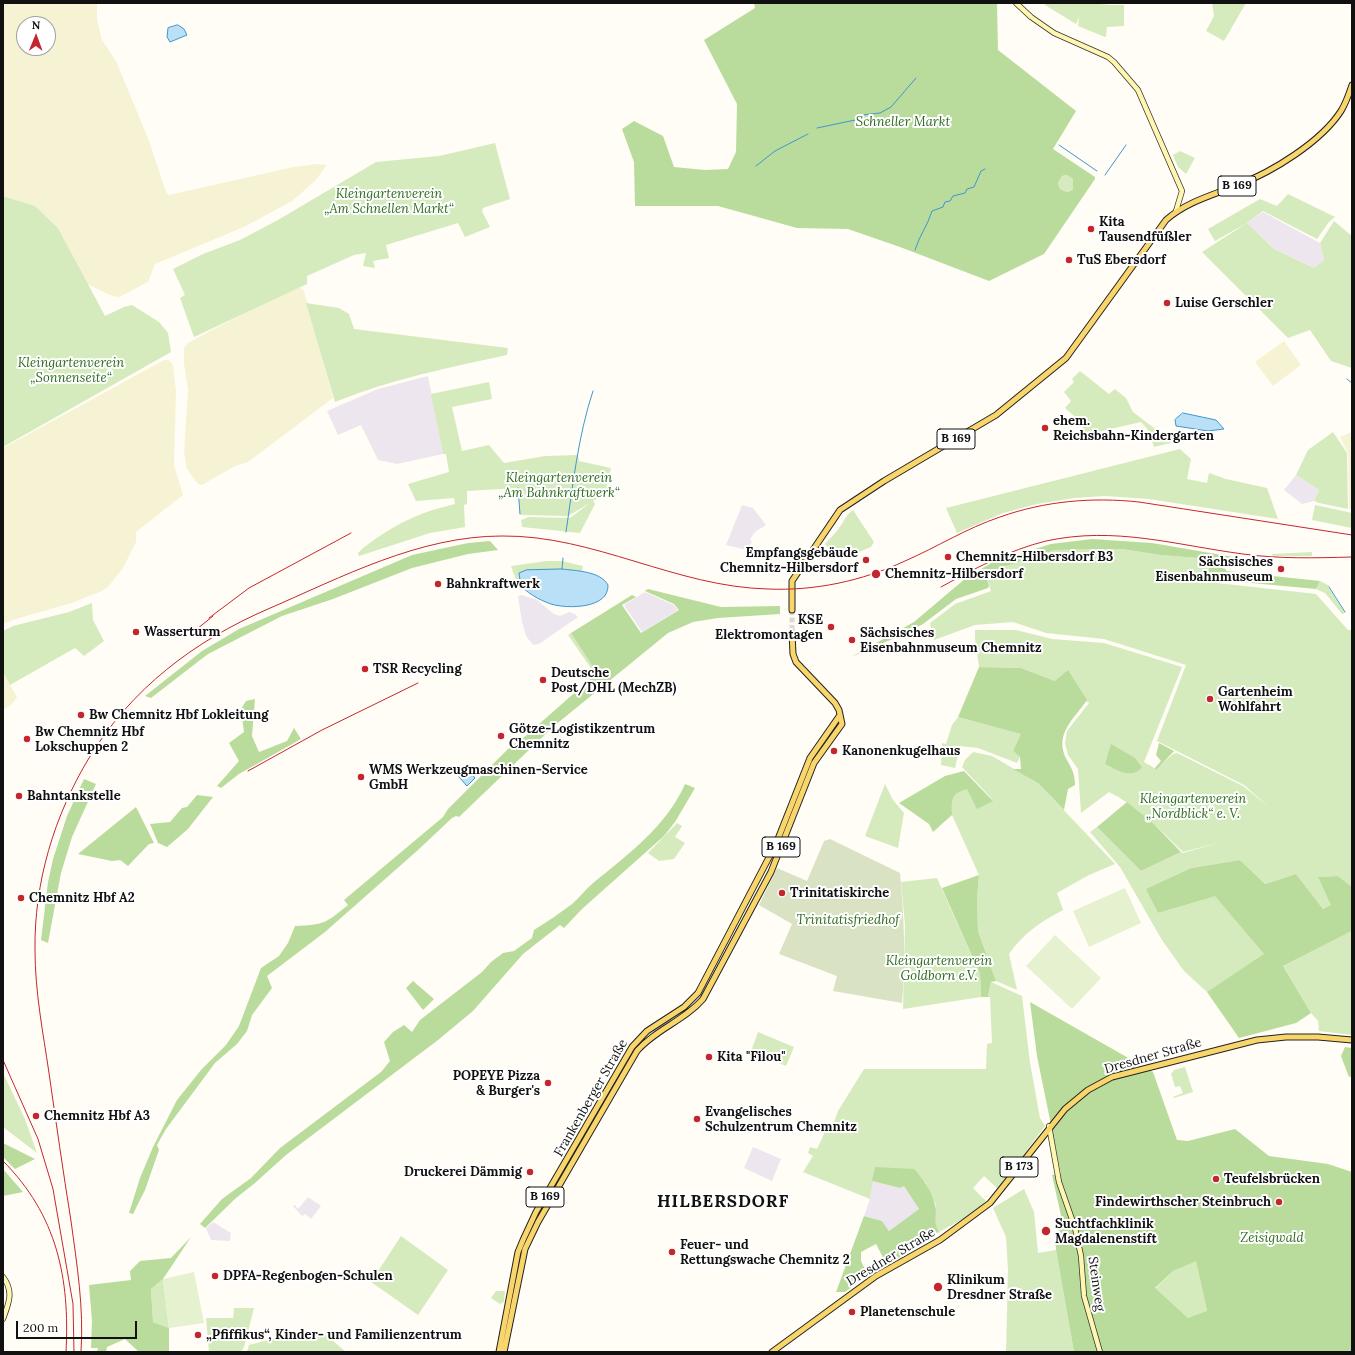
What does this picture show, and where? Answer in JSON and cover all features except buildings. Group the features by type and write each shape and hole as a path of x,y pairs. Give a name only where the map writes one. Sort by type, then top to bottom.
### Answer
{"main road":[{"name":"B 169","path":"792,610 792,581 840,510 880,483 996,415 1069,355 1164,223 1176,211 1253,179 1304,147 1322,133 1337,116 1352,85"},
{"path":"792,633 793,654 796,662 835,703 840,715"},
{"name":"Frankenberger Straße","path":"499,1352 518,1252 536,1212 632,1047 648,1030 684,1007 698,993 776,844 810,758 840,715"},
{"name":"Frankenberger Straße","path":"504,1352 523,1254 538,1222 637,1051 651,1036 689,1012 703,999 772,868 814,764 841,727 840,715"},
{"name":"Dresdner Straße","path":"772,1352 876,1276 940,1240 990,1203 1012,1177 1049,1126 1065,1109 1088,1090 1119,1075 1257,1040 1286,1037 1318,1037 1352,1040"}],"street":[{"path":"1016,3 1031,17 1054,33 1108,57 1138,90 1182,191 1176,211"},
{"name":"Steinweg","path":"1049,1126 1059,1182 1074,1228 1081,1256 1084,1296 1100,1352"},
{"path":"3,1277 10,1290 10,1300 3,1319"}],"shaded area":[{"path":"3,3 99,3 97,4 97,20 102,40 116,61 148,138 166,192 169,195 293,167 318,164 327,165 315,181 292,201 244,227 155,264 148,282 119,297 112,296 87,284 58,228 35,206 3,196"},
{"path":"1263,212 1320,243 1324,260 1314,268 1274,249 1247,223"},
{"path":"298,286 304,291 333,398 248,462 235,466 202,485 198,484 187,469 184,452 188,390 184,364 184,348 188,343"},
{"path":"1284,341 1301,365 1273,386 1255,362"},
{"path":"164,360 169,360 173,365 176,391 174,465 183,495 136,532 136,542 123,568 108,587 102,591 72,603 3,624 3,448"},
{"path":"428,376 443,454 397,464 378,460 361,425 338,435 327,411 378,389"},
{"path":"1352,432 1352,510 1349,509 1348,453 1340,437"},
{"path":"1296,475 1319,490 1314,501 1302,504 1284,490"},
{"path":"742,505 753,508 766,525 755,532 750,539 752,542 747,550 726,545"},
{"path":"645,592 674,605 678,610 642,632 624,605"},
{"path":"522,595 537,600 554,614 560,616 569,612 578,617 539,644 533,645 526,636 522,622 518,596"},
{"path":"3,672 17,697 12,704 3,710"},
{"path":"753,1147 781,1159 772,1181 744,1168"},
{"path":"872,1181 900,1188 904,1185 919,1209 889,1231 882,1221 864,1216 870,1199"},
{"path":"308,1197 321,1206 311,1219 305,1214 302,1216 293,1206 295,1205 298,1209"},
{"path":"213,1222 231,1233 230,1241 211,1240 206,1228"}],"green space":[{"name":"Schneller Markt","path":"754,3 997,3 998,50 1076,111 1053,149 1095,177 1095,179 1044,254 989,281 848,229 797,228 718,206 635,206 634,162 622,129 634,121 663,136 674,167 705,170 728,169 736,152 737,104 704,40 755,8","holes":["1067,175 1073,179 1073,190 1067,192 1060,189 1058,183 1062,176"]},
{"path":"1045,3 1120,3 1100,5 1124,5 1124,26 1107,27 1105,37 1078,26 1079,17 1076,24 1045,5"},
{"path":"1212,3 1246,3 1224,41 1206,31 1214,16"},
{"name":"Kleingartenverein „Am Schnellen Markt“","path":"495,143 510,199 483,208 482,211 490,227 465,237 458,223 386,245 389,258 373,261 375,268 363,266 366,253 354,255 307,276 307,284 194,337 180,298 185,295 173,269 203,254 240,240 278,220 376,162 439,156"},
{"path":"1180,151 1195,158 1186,174 1178,167 1173,155"},
{"path":"1067,175 1073,179 1073,190 1067,192 1060,189 1058,183 1062,176"},
{"path":"1288,194 1335,217 1329,222 1317,239 1263,211 1247,223 1215,241 1208,229 1260,199 1277,206"},
{"name":"Kleingartenverein „Sonnenseite“","path":"3,196 35,206 58,228 105,316 132,305 159,322 168,333 171,352 3,447"},
{"path":"1334,221 1352,236 1352,368 1331,361 1310,330 1288,338 1202,252 1247,223 1274,249 1314,268 1324,260 1320,243"},
{"path":"306,303 339,308 349,314 354,329 508,348 507,355 398,380 335,402"},
{"path":"1080,371 1109,394 1115,389 1126,398 1133,412 1171,441 1171,443 1154,447 1148,430 1141,422 1084,435 1082,423 1065,408 1071,401 1064,392 1074,382 1072,379"},
{"name":"Kleingartenverein „Am Bahnkraftwerk“","path":"489,382 492,399 452,407 462,451 489,445 504,463 545,456 578,455 579,461 611,468 605,494 593,501 595,504 580,533 522,527 521,520 529,517 570,518 590,503 568,516 522,515 520,514 518,488 467,491 467,504 464,505 465,527 430,533 359,556 358,553 363,548 407,520 441,507 455,504 454,498 416,501 408,484 449,472 446,454 443,454 431,394"},
{"path":"1333,432 1347,453 1348,509 1314,501 1319,490 1296,475 1308,450"},
{"path":"1180,449 1191,459 1187,479 1207,483 1209,473 1226,479 1267,488 1278,519 1149,499 1105,496 1074,498 1037,504 1003,513 957,533 946,508"},
{"path":"1315,505 1352,513 1352,528 1312,520"},
{"path":"853,510 874,542 871,547 854,554 841,554 836,557 825,544 837,531 847,515"},
{"path":"1092,539 1152,543 1257,561 1256,565 1243,564 1243,567 1217,565 1217,567 1226,569 1226,571 1320,581 1316,589 1208,579 1210,559 1160,555 1122,549 1055,550 985,573 989,586 988,588 956,599 923,624 851,657 914,622 966,578 993,562 1051,544"},
{"path":"490,541 498,550 468,554 412,568 333,599 282,616 208,654 151,698 145,696 202,651 239,629 412,555 468,543"},
{"name":"Kleingartenverein „Nordblick“ e. V.","path":"1122,549 1160,555 1210,559 1208,582 1316,594 1348,630 1352,630 1352,887 1338,876 1318,877 1332,905 1323,909 1296,874 1265,884 1240,860 1191,868 1147,889 1158,913 1215,895 1265,955 1207,992 1184,971 1162,940 1120,867 1090,832 1097,827 1141,871 1181,852 1183,853 1221,842 1183,852 1139,811 1109,792 1081,813 1078,769 1068,755 1065,743 1067,731 1089,703 1055,681 1021,668 979,667 975,630 1016,630 1052,639 1104,643 1182,667 1144,762 1156,769 1173,754 1177,753 1243,786 1269,807 1244,785 1157,741 1186,665 1104,639 1046,633 1013,622 975,625 934,640 930,623 955,604 991,591 985,573 1055,550"},
{"path":"1312,552 1312,556 1273,556 1272,554"},
{"path":"547,561 562,561 583,566 582,571 537,569 517,583 511,566"},
{"path":"1320,581 1330,586 1328,587 1345,613 1342,614 1325,593 1316,589"},
{"path":"648,589 721,607 780,606 780,614 718,618 693,622 668,633 554,726 459,817 456,816 452,818 325,932 267,976 272,988 252,1015 247,1031 237,1044 215,1063 166,1129 157,1145 159,1150 145,1190 133,1214 129,1213 140,1178 153,1147 177,1100 201,1070 226,1045 239,1026 261,968 279,956 288,943 295,926 319,924 335,916 348,905 344,900 443,817 448,809 512,745 521,740 597,673 571,633 632,595 636,597 622,605 641,633 679,610 674,604 645,591 638,595"},
{"path":"92,603 93,620 104,641 84,656 75,648 10,685 3,672 3,631 13,626 69,612"},
{"path":"571,633 597,672 595,674 568,635"},
{"path":"979,667 1021,668 1055,681 1068,670 1087,700 1071,721 1062,743 1063,751 1073,772 1075,785 1068,789 1064,810 1038,783 1013,769 1021,769 1020,757 1013,751 1021,734 958,717"},
{"path":"255,699 252,736 259,752 287,741 294,728 301,739 239,774 221,788 217,786 239,761 229,743 244,732 241,709 246,701"},
{"path":"958,717 1022,734 1013,751 1020,757 1017,763 978,748 960,746 955,768 941,765 942,743 946,744 952,725"},
{"path":"1159,743 1174,751 1156,770 1155,768 1161,761 1156,755"},
{"path":"1111,744 1135,758 1142,767 1134,773 1124,773 1105,764"},
{"path":"973,752 992,756 1038,783 1115,864 1089,875 1057,893 1063,910 1033,929 1015,946 1009,954 1017,990 996,981 978,931 977,899 979,875 952,815 952,799 956,792 967,788 993,800 962,767 965,760"},
{"path":"964,771 993,801 977,809 967,789 957,793 952,801 952,815 933,832 929,824 899,803 945,776"},
{"path":"84,779 96,784 72,837 61,873 48,943 41,940 48,882 53,859 67,816"},
{"path":"685,784 695,788 675,822 664,836 582,909 564,928 560,925 523,954 473,1011 438,1040 286,1155 236,1198 205,1228 200,1224 222,1199 251,1178 280,1148 381,1072 390,1061 384,1042 393,1032 404,1025 412,1032 420,1020 482,972 491,962 503,953 514,951 532,938 534,930 572,904 592,884 632,851 667,814"},
{"path":"885,784 893,800 904,813 898,848 865,836"},
{"path":"197,795 213,797 188,829 167,847 158,843 150,824 170,822 182,808 187,807"},
{"path":"1127,802 1150,820 1181,852 1141,871 1097,827"},
{"path":"136,807 154,843 149,844 128,866 120,860 112,861 78,854"},
{"path":"677,823 682,826 675,837 685,843 674,859 659,861 648,853"},
{"name":"Trinitatisfriedhof","path":"830,839 900,873 904,938 902,1003 833,991 837,976 779,954 792,924 759,905 777,868 807,881 824,841"},
{"path":"1240,860 1265,884 1296,874 1323,909 1331,905 1318,877 1338,876 1352,887 1352,931 1283,966 1311,1013 1296,1023 1239,1038 1207,992 1264,954 1215,896 1158,913 1146,889 1191,868"},
{"path":"979,875 977,899 978,931 996,981 991,982 988,996 990,997 981,997 980,974 942,888"},
{"name":"Kleingartenverein Goldborn e.V.","path":"937,878 980,974 981,997 903,1009 905,925 901,882"},
{"path":"1125,888 1141,923 1089,947 1073,911"},
{"path":"1352,931 1352,1035 1319,1031 1318,1021 1311,1013 1283,966"},
{"path":"1055,935 1101,978 1072,1009 1026,966"},
{"path":"413,981 434,999 423,1010 406,988"},
{"path":"991,982 1022,996 1030,1063 1040,1118 1045,1126 998,1189 984,1176 973,1188 986,1201 972,1214 939,1232 934,1222 936,1205 925,1182 875,1167 870,1199 803,1172 813,1156 808,1153 810,1147 817,1149 825,1132 830,1133 838,1111 864,1069 986,1069 987,1044 992,1043 990,997 988,996"},
{"name":"Zeisigwald","path":"1030,1002 1153,1072 1177,1140 1188,1141 1235,1129 1269,1156 1328,1164 1352,1172 1352,1352 1074,1352 1056,1250 1055,1232 1064,1229 1052,1175 1061,1174 1037,1056","holes":["1196,1261 1207,1311 1188,1318 1155,1288 1173,1271"]},
{"path":"758,1032 794,1047 786,1066 751,1051"},
{"path":"1345,1047 1352,1048 1352,1076 1349,1077 1341,1056"},
{"path":"1185,1067 1193,1092 1174,1098 1173,1097 1183,1093 1180,1086 1175,1087 1171,1074 1174,1070"},
{"path":"3,1073 25,1119 37,1153 3,1127"},
{"path":"3,1143 35,1159 15,1169 3,1157"},
{"path":"875,1167 914,1169 924,1181 934,1200 936,1209 935,1220 939,1232 887,1265 876,1244 861,1252 861,1261 868,1275 845,1292 836,1292 864,1216 882,1221 889,1231 919,1209 904,1186 900,1188 872,1181"},
{"path":"3,1169 23,1192 3,1196"},
{"path":"1024,1189 1034,1212 1038,1253 1056,1250 1074,1352 1006,1352 1008,1270 1006,1237 993,1208"},
{"path":"401,1236 448,1270 418,1315 371,1282"},
{"path":"191,1237 163,1279 151,1289 153,1322 169,1328 169,1352 139,1352 125,1339 107,1347 106,1352 97,1352 98,1348 91,1348 92,1321 89,1285 131,1280 130,1271 140,1261 171,1258"},
{"path":"1196,1260 1207,1312 1188,1318 1155,1289 1173,1271"},
{"path":"194,1272 204,1323 169,1328 163,1279"},
{"path":"163,1279 169,1328 153,1322 151,1289"},
{"path":"496,1291 505,1291 504,1302 500,1304 491,1298"},
{"path":"234,1308 254,1308 244,1347 241,1352 209,1352 206,1318 233,1318"},
{"path":"325,1334 346,1352 247,1352 249,1345 288,1335"}],"water":[{"path":"178,25 184,29 187,35 170,42 167,37 168,28"},
{"path":"1183,413 1216,420 1224,429 1208,431 1176,426 1175,420"},
{"path":"562,569 588,572 600,577 608,585 606,593 602,599 595,603 576,607 558,606 537,598 524,589 518,582 520,580 519,573 526,570"},
{"path":"468,770 475,778 467,786 459,777"}],"waterway":[{"path":"817,128 855,120 862,115 880,113 891,107 916,78"},
{"path":"756,166 775,151 808,134"},
{"path":"1059,145 1097,171"},
{"path":"1105,175 1126,145"},
{"path":"915,250 932,211 943,207 945,202 950,201 953,196 965,193 967,189 974,187 981,171 985,169"},
{"path":"1347,379 1352,383"},
{"path":"566,532 583,425 593,391"},
{"path":"518,488 520,514"},
{"path":"562,569 563,558"},
{"path":"1329,587 1345,612"}],"tunnel":[{"path":"792,610 792,633"}],"railway":[{"path":"81,1352 82,1319 78,1270 36,981 35,950 38,900 42,875 56,827 66,803 89,758 124,710 166,670 190,652 215,636 268,609 382,560 441,543 471,538 502,536 536,538 602,552 701,580 734,586 786,589 821,586 872,574 905,561 988,521 1034,507 1086,500 1139,502 1352,535"},
{"path":"209,618 249,588 351,533"},
{"path":"941,587 979,567 1019,549 1046,541 1096,535 1145,538 1270,557 1352,557"},
{"path":"197,629 213,616"},
{"path":"248,771 322,730 418,683"},
{"path":"3,1060 38,1139 53,1189 73,1304 74,1352"},
{"path":"3,1161 36,1203 48,1226 56,1249 62,1273 65,1299 67,1325 66,1352"}],"place":[{"name":"Kita Tausendfüßler","path":"1091,229"},
{"name":"TuS Ebersdorf","path":"1069,260"},
{"name":"Luise Gerschler","path":"1167,303"},
{"name":"ehem. Reichsbahn-Kindergarten","path":"1045,428"},
{"name":"Chemnitz-Hilbersdorf B3","path":"948,557"},
{"name":"Empfangsgebäude Chemnitz-Hilbersdorf","path":"866,560"},
{"name":"Sächsisches Eisenbahnmuseum","path":"1281,569"},
{"name":"Chemnitz-Hilbersdorf","path":"876,574"},
{"name":"Bahnkraftwerk","path":"438,584"},
{"name":"KSE Elektromontagen","path":"831,627"},
{"name":"Wasserturm","path":"136,632"},
{"name":"Sächsisches Eisenbahnmuseum Chemnitz","path":"852,640"},
{"name":"TSR Recycling","path":"365,669"},
{"name":"Deutsche Post/DHL (MechZB)","path":"543,680"},
{"name":"Gartenheim Wohlfahrt","path":"1210,699"},
{"name":"Bw Chemnitz Hbf Lokleitung","path":"81,715"},
{"name":"Götze-Logistikzentrum Chemnitz","path":"501,736"},
{"name":"Bw Chemnitz Hbf Lokschuppen 2","path":"27,739"},
{"name":"Kanonenkugelhaus","path":"834,751"},
{"name":"WMS Werkzeugmaschinen-Service GmbH","path":"361,777"},
{"name":"Bahntankstelle","path":"19,796"},
{"name":"Trinitatiskirche","path":"782,893"},
{"name":"Chemnitz Hbf A2","path":"21,898"},
{"name":"Kita \"Filou\"","path":"709,1057"},
{"name":"POPEYE Pizza & Burger's","path":"548,1083"},
{"name":"Chemnitz Hbf A3","path":"36,1116"},
{"name":"Evangelisches Schulzentrum Chemnitz","path":"697,1119"},
{"name":"Druckerei Dämmig","path":"530,1172"},
{"name":"Teufelsbrücken","path":"1216,1179"},
{"name":"Findewirthscher Steinbruch","path":"1279,1202"},
{"name":"Suchtfachklinik Magdalenenstift","path":"1046,1231"},
{"name":"Feuer- und Rettungswache Chemnitz 2","path":"672,1252"},
{"name":"DPFA-Regenbogen-Schulen","path":"215,1276"},
{"name":"Klinikum Dresdner Straße","path":"938,1287"},
{"name":"Planetenschule","path":"852,1312"},
{"name":"„Pfiffikus“, Kinder- und Familienzentrum","path":"198,1335"}],"district":[{"name":"HILBERSDORF","path":"723,1202"}]}
